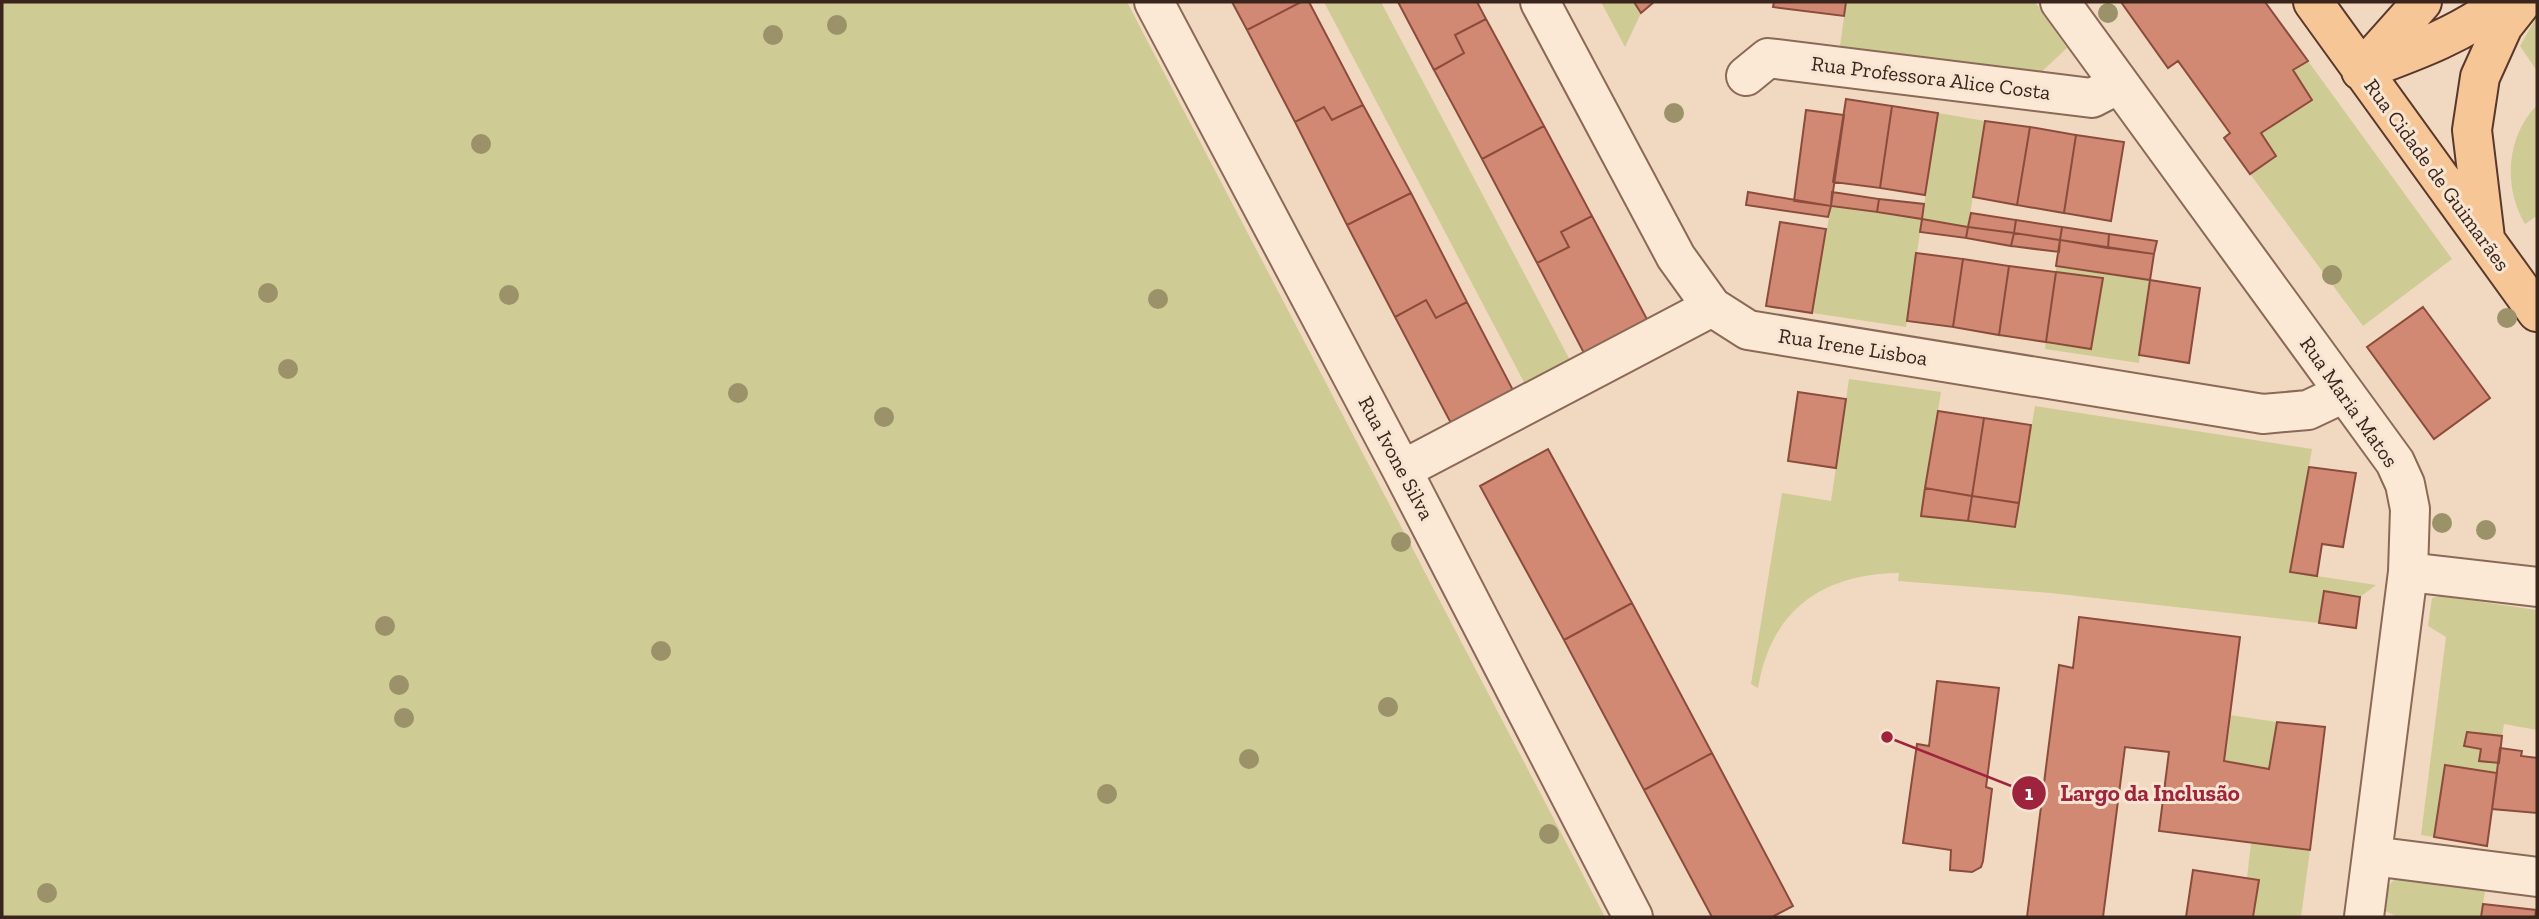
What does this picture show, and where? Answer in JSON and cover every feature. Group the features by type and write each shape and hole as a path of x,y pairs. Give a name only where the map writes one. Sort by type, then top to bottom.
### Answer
{"main road":[{"name":"Rua Cidade de Guimarães","path":"2313,2 2537,312"},
{"path":"2361,71 2422,2"},
{"path":"2361,71 2438,42 2503,2"},
{"path":"2486,243 2472,130 2480,77 2503,26 2522,2"}],"street":[{"name":"Rua Ivone Silva","path":"1154,2 1402,470 1633,917"},
{"name":"Rua Irene Lisboa","path":"1541,2 1676,257 1712,307 1748,330 2263,414 2308,411 2344,393"},
{"name":"Rua Maria Matos","path":"2060,2 2395,462 2405,484 2410,509 2408,572 2364,917"},
{"name":"Rua Professora Alice Costa","path":"1746,76 1768,58 2092,98 2119,84"},
{"path":"1402,470 1712,307"},
{"path":"2408,572 2537,587"},
{"path":"2372,856 2537,877"}],"shaded area":[{"path":"2,2 1127,2 1605,917 2,917"},
{"path":"1324,2 1381,2 1572,364 1527,388"},
{"path":"1601,2 1634,2 1641,13 1625,47"},
{"path":"1846,2 2035,2 2067,48 2036,77 1840,47"},
{"path":"2537,16 2537,71 2520,46"},
{"path":"2308,61 2452,259 2363,326 2250,174 2276,156 2261,133 2293,70"},
{"path":"2537,105 2537,216 2525,224 2513,194 2511,163 2519,132"},
{"path":"1938,113 1985,121 1968,227 1922,219"},
{"path":"1831,206 1922,219 1906,327 1812,313"},
{"path":"2056,266 2150,280 2139,363 2045,349 2046,342 2091,349 2103,279 2056,272"},
{"path":"1849,379 1941,392 1921,516 2015,527 2035,406 2312,449 2290,572 2376,585 2360,597 2324,592 2319,623 2050,593 1898,581 1899,573 1871,575 1846,580 1824,589 1804,602 1788,618 1775,637 1758,688 1751,684 1782,493 1831,501"},
{"path":"2440,596 2537,610 2537,730 2504,724 2502,736 2467,732 2465,746 2481,749 2479,761 2499,763 2497,773 2445,766 2434,837 2421,835 2446,637 2428,626 2432,598"},
{"path":"2230,715 2277,722 2269,769 2224,761"},
{"path":"2251,843 2310,850 2301,917 2186,917 2193,870 2247,878"},
{"path":"2395,879 2485,891 2481,917 2398,917 2385,911 2386,888"}],"building":[{"path":"1232,2 1301,2 1247,30"},
{"path":"1301,2 1309,2 1363,105 1332,120 1324,107 1295,122 1247,30"},
{"path":"1398,2 1477,2 1486,19 1455,35 1464,53 1434,70"},
{"path":"1634,2 1654,2 1641,13"},
{"path":"1774,2 1846,2 1844,16 1773,7"},
{"path":"2121,2 2265,2 2308,61 2293,70 2312,100 2261,133 2276,156 2250,174 2224,138 2230,133 2178,61 2168,68"},
{"path":"1486,19 1544,126 1482,159 1434,70 1464,53 1455,35"},
{"path":"1846,99 1892,106 1880,188 1833,182"},
{"path":"1363,105 1411,193 1347,225 1295,122 1324,107 1332,120"},
{"path":"1892,106 1938,113 1925,195 1880,188"},
{"path":"1806,110 1844,115 1831,206 1794,201"},
{"path":"1985,121 2030,127 2017,205 1973,197"},
{"path":"1544,126 1592,216 1561,232 1569,247 1537,263 1482,159"},
{"path":"2030,127 2076,135 2064,213 2017,205"},
{"path":"2076,135 2124,142 2111,221 2064,213"},
{"path":"1748,192 1831,206 1828,217 1746,205"},
{"path":"1832,192 1879,199 1877,212 1831,206"},
{"path":"1411,193 1467,302 1436,318 1426,300 1395,317 1347,225"},
{"path":"1879,199 1924,204 1922,219 1877,212"},
{"path":"1971,213 2016,220 2014,233 1968,227"},
{"path":"1592,216 1649,323 1586,357 1537,263 1569,247 1561,232"},
{"path":"1922,219 1968,227 1966,238 1920,232"},
{"path":"2016,220 2062,227 2060,240 2014,233"},
{"path":"1780,222 1826,229 1812,313 1766,306"},
{"path":"1968,227 2014,233 2011,246 1966,238"},
{"path":"2062,227 2109,234 2108,248 2060,240"},
{"path":"2014,233 2060,240 2059,252 2011,246"},
{"path":"2109,234 2157,241 2154,254 2108,248"},
{"path":"2060,240 2154,254 2150,280 2056,266"},
{"path":"1916,253 1963,259 1953,327 1907,321"},
{"path":"1963,259 2009,266 1999,335 1953,327"},
{"path":"2009,266 2056,272 2046,342 1999,335"},
{"path":"2056,272 2103,278 2091,349 2046,342"},
{"path":"2150,280 2200,288 2189,363 2139,355"},
{"path":"1426,300 1436,318 1467,302 1515,394 1453,427 1395,317"},
{"path":"2423,307 2490,398 2434,439 2367,347"},
{"path":"1798,392 1846,399 1836,468 1788,461"},
{"path":"1938,411 1984,418 1972,496 1925,488"},
{"path":"1984,418 2031,425 2019,503 1972,496"},
{"path":"1548,449 1632,603 1564,640 1480,486"},
{"path":"2309,467 2356,473 2343,547 2322,544 2317,576 2290,572"},
{"path":"1925,488 1972,496 1968,521 1921,516"},
{"path":"1972,496 2019,503 2015,527 1968,521"},
{"path":"2324,591 2360,597 2356,628 2319,623"},
{"path":"1632,603 1712,753 1644,790 1564,640"},
{"path":"2079,617 2240,637 2224,761 2269,769 2277,722 2325,727 2310,850 2159,831 2169,752 2125,747 2103,917 2027,917 2059,665 2073,668"},
{"path":"1937,681 1999,688 1986,787 1992,789 1983,861 1981,867 1972,872 1950,870 1951,850 1903,843 1917,744 1929,746"},
{"path":"2467,732 2502,736 2499,763 2479,761 2481,749 2464,746"},
{"path":"2500,748 2522,751 2521,756 2537,758 2537,813 2492,809"},
{"path":"1712,753 1793,906 1772,917 1712,917 1644,790"},
{"path":"2445,765 2497,773 2487,846 2434,837"},
{"path":"2193,870 2259,880 2253,917 2186,917"},
{"path":"2483,904 2536,910 2535,917 2481,917"}],"place":[{"name":"Largo da Inclusão","path":"1887,737"}]}
